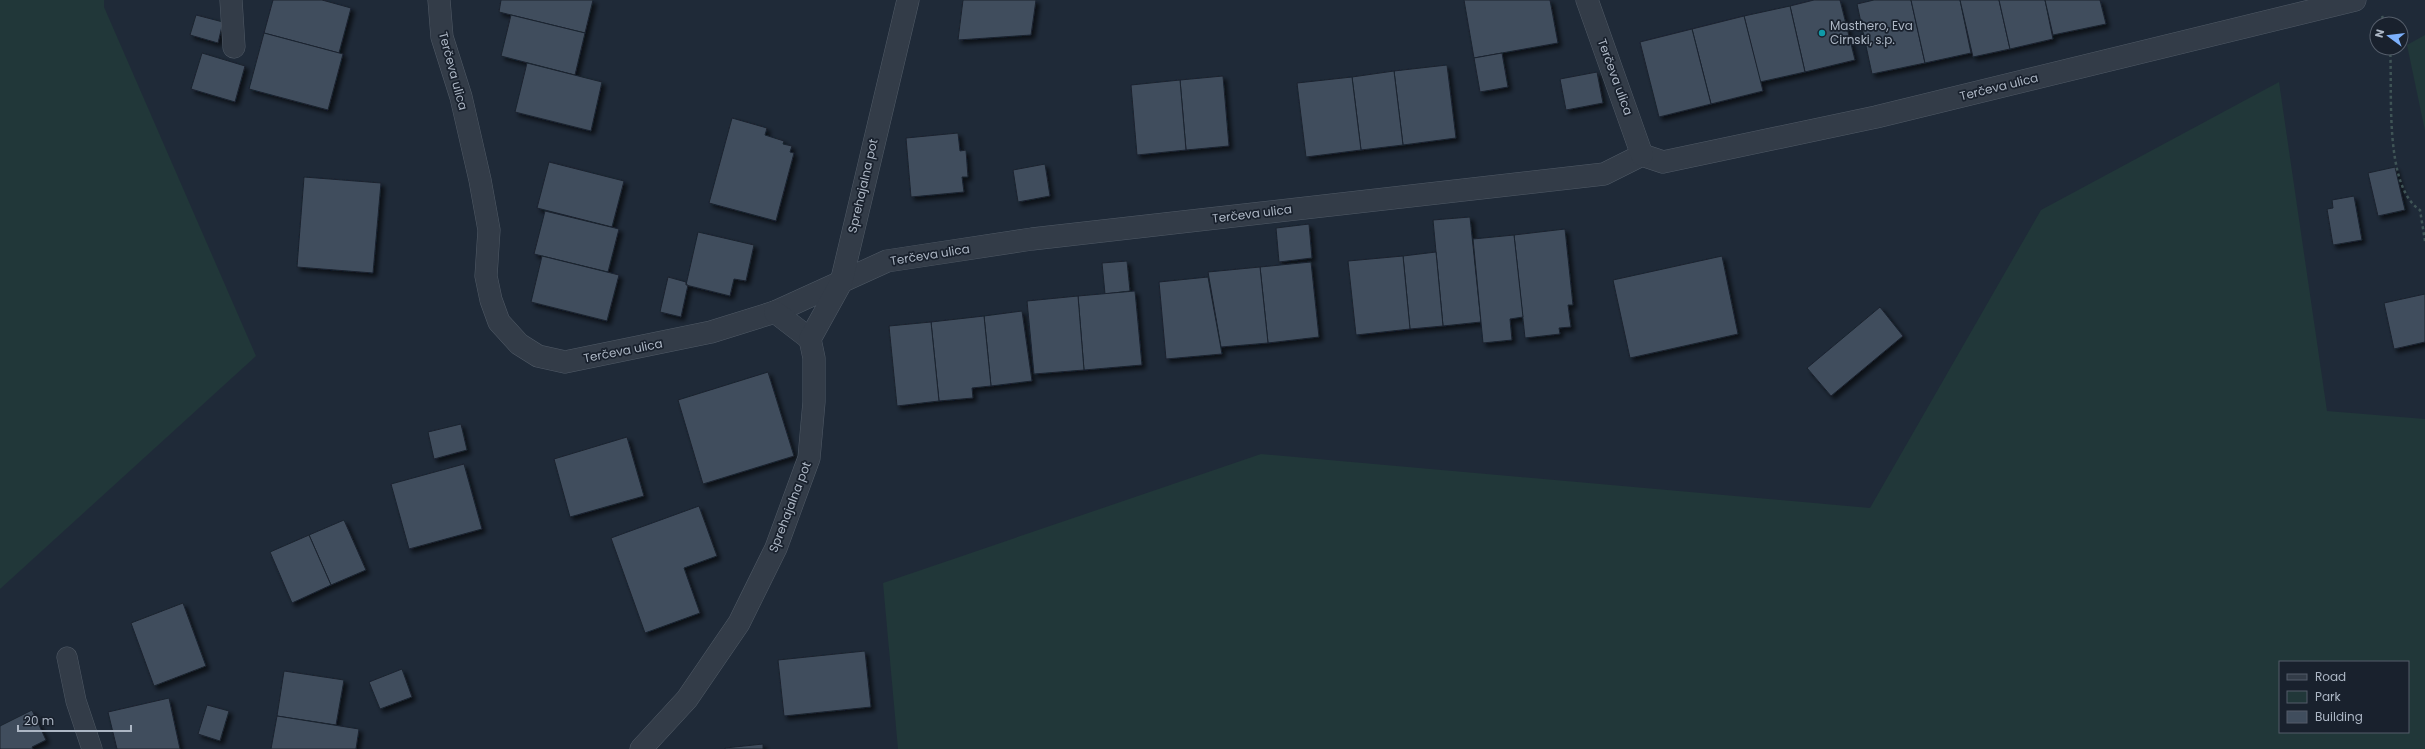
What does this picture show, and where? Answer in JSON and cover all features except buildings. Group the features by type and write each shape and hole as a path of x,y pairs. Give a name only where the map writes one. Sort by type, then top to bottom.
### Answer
{"street":[{"path":"231,0 234,47"},
{"name":"Terčeva ulica","path":"438,0 442,37 461,97 480,180 489,230 486,276 490,300 499,322 518,344 538,356 565,362 711,332 775,312 887,261 1032,239 1604,174 1642,155 1663,162 1876,117 2355,0"},
{"name":"Sprehajalna pot","path":"641,749 687,699 739,623 776,548 809,458 814,402 814,358 810,339 841,283 908,0"},
{"name":"Terčeva ulica","path":"1587,0 1642,155"},
{"path":"775,312 810,339"}],"lane":[{"path":"67,657 76,701 92,749"}],"path":[{"path":"2391,56 2392,79 2389,116 2392,144 2404,195 2410,204 2420,210 2425,241"}],"green space":[{"path":"0,0 104,0 104,7 256,356 0,589"},
{"path":"2425,35 2425,131 2409,55 2409,44"},
{"path":"2279,82 2327,411 2425,419 2425,749 898,749 883,583 1261,454 1870,508 2041,210"}],"place":[{"name":"Masthero, Eva Cirnski, s.p.","path":"1822,33"}]}
